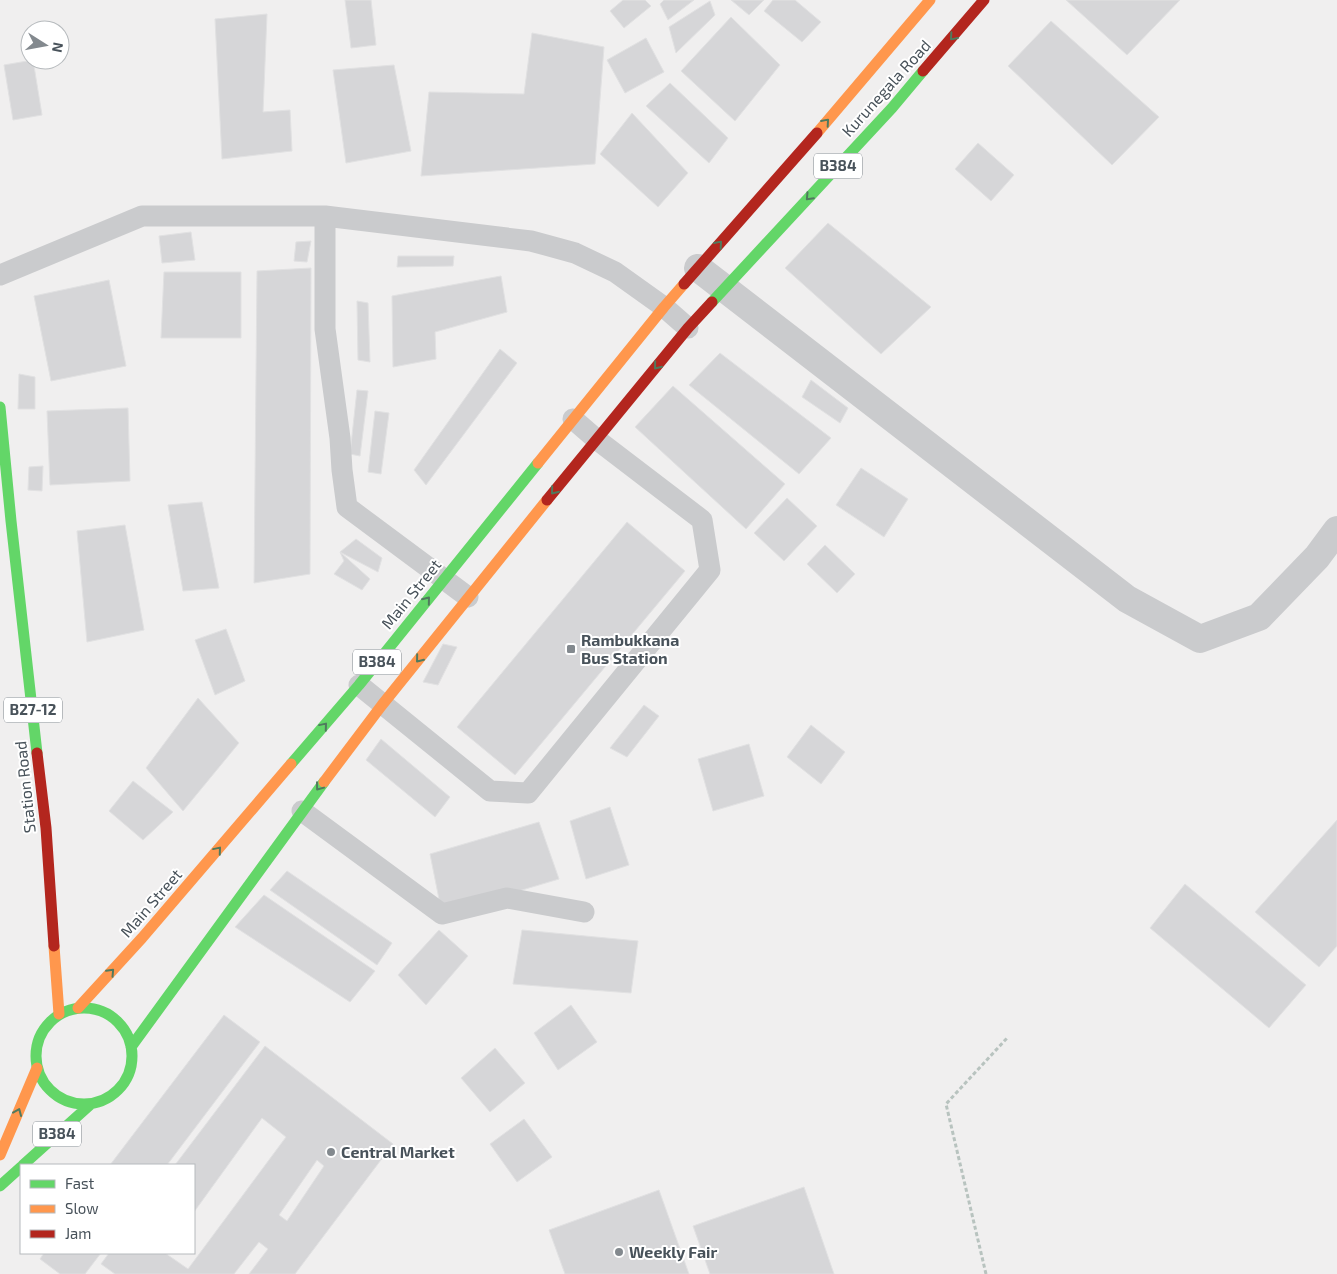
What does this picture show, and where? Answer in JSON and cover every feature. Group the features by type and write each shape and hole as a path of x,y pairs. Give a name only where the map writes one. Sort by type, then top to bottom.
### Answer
{"main road":[{"name":"Kurunegala Road","path":"664,307 857,87 930,0"},
{"name":"Kurunegala Road","path":"688,328 723,288 892,108 984,0"},
{"name":"Main Street","path":"78,1008 142,938 358,684 664,307"},
{"name":"B384","path":"131,1047 302,810 382,705 688,328"},
{"name":"Station Road","path":"0,407 46,828 58,1014"},
{"path":"78,1008 102,1011 121,1024 131,1047 131,1066 123,1084 109,1096 91,1104 68,1101 48,1089 37,1068 36,1047 44,1028 58,1014 78,1008"},
{"name":"B384","path":"0,1155 37,1068"},
{"name":"B384","path":"24,1164 91,1104"},
{"name":"B384","path":"0,1186 20,1168"}],"street":[{"path":"698,268 1127,599 1200,638 1259,617 1317,557 1337,530"}],"lane":[{"path":"0,275 142,216 325,216 531,241 575,253 615,272 664,307 688,328"},
{"path":"325,216 325,329 340,438 347,507 468,597"},
{"path":"358,684 490,791 528,793 704,578 710,570 702,520 596,439 573,419"},
{"path":"302,810 442,914 507,898 584,912"}],"path":[{"path":"986,1274 946,1104 1008,1036"}],"building":[{"path":"345,0 371,0 376,45 351,48"},
{"path":"623,0 645,0 651,6 624,28 610,11"},
{"path":"664,0 694,0 668,20 660,4"},
{"path":"731,0 764,0 749,15"},
{"path":"773,0 795,0 821,22 802,42 764,11"},
{"path":"1066,0 1180,0 1127,55"},
{"path":"710,1 715,15 676,53 669,27"},
{"path":"267,14 263,112 290,110 292,151 222,159 215,19"},
{"path":"731,17 780,65 735,121 681,71"},
{"path":"1051,21 1159,117 1112,165 1008,66"},
{"path":"532,33 604,47 595,164 421,176 429,92 524,94"},
{"path":"646,38 664,72 625,93 607,60"},
{"path":"20,62 20,70 35,70 42,115 13,120 4,65"},
{"path":"394,65 411,151 346,163 333,70"},
{"path":"670,83 728,138 709,163 646,106"},
{"path":"632,113 688,173 658,207 600,154"},
{"path":"978,143 1014,175 991,201 955,169"},
{"path":"828,223 931,307 881,354 785,268"},
{"path":"191,232 195,260 162,263 159,236"},
{"path":"311,241 307,262 294,261 296,242"},
{"path":"398,256 454,256 453,266 397,267"},
{"path":"311,268 310,574 254,583 257,271"},
{"path":"164,272 241,272 241,338 161,338"},
{"path":"501,276 507,312 435,332 436,359 393,367 392,296"},
{"path":"109,280 126,366 51,381 34,296"},
{"path":"357,301 368,303 370,362 358,360"},
{"path":"500,349 517,363 426,485 414,470"},
{"path":"720,353 831,438 799,474 689,385"},
{"path":"19,374 35,377 35,409 18,409"},
{"path":"811,380 848,408 840,423 802,397"},
{"path":"673,386 785,484 746,529 635,427"},
{"path":"357,390 368,391 360,456 350,454"},
{"path":"128,408 130,481 50,485 47,411"},
{"path":"375,411 389,413 381,474 368,472"},
{"path":"43,466 42,491 28,490 29,467"},
{"path":"861,468 908,499 884,537 836,505"},
{"path":"787,498 817,526 784,561 754,533"},
{"path":"202,502 219,588 183,591 168,505"},
{"name":"Rambukkana Bus Station","path":"627,522 685,571 515,775 457,727"},
{"path":"125,525 144,630 87,642 77,531"},
{"path":"356,539 382,558 378,572 340,552"},
{"path":"825,545 855,574 837,593 807,564"},
{"path":"340,552 370,579 362,590 334,574 344,561"},
{"path":"226,629 245,681 215,695 195,640"},
{"path":"443,644 457,647 438,685 423,682"},
{"path":"198,698 239,743 183,811 146,768"},
{"path":"644,705 659,716 627,757 610,748"},
{"path":"811,725 845,752 821,784 787,757"},
{"path":"381,739 450,797 435,817 366,760"},
{"path":"749,744 764,796 713,811 698,759"},
{"path":"133,781 173,812 143,840 109,811"},
{"path":"610,807 629,865 586,879 570,821"},
{"path":"1337,820 1337,946 1319,967 1255,912"},
{"path":"539,822 559,879 442,914 430,854"},
{"path":"287,871 392,943 377,965 270,890"},
{"path":"1185,884 1306,985 1269,1028 1150,928"},
{"path":"264,895 375,971 350,1002 235,927"},
{"path":"439,930 468,956 426,1005 398,975"},
{"path":"522,930 638,941 631,993 513,984"},
{"path":"571,1005 597,1042 558,1070 534,1033"},
{"path":"224,1015 260,1042 168,1164 111,1164"},
{"name":"Central Market","path":"265,1046 393,1144 295,1274 249,1274 268,1249 259,1242 234,1274 115,1274 101,1264 108,1254 166,1254 188,1269 286,1137 262,1118 195,1211 195,1164 176,1164","holes":["317,1160 324,1166 287,1221 279,1215"]},
{"path":"495,1048 525,1083 490,1112 461,1078"},
{"path":"524,1119 552,1157 517,1182 490,1144"},
{"path":"804,1187 834,1274 710,1274 693,1226"},
{"name":"Weekly Fair","path":"659,1190 689,1274 565,1274 549,1230"},
{"path":"43,1254 100,1254 85,1274 60,1274 40,1259"}],"traffic: fast":[{"path":"712,302 892,108 923,71"},
{"path":"0,407 37,753"},
{"path":"291,764 359,685 538,463"},
{"path":"131,1047 324,782"},
{"path":"84,1008 102,1012 118,1022 128,1038 132,1056 128,1074 118,1090 102,1100 84,1104 66,1100 50,1090 40,1074 36,1056 40,1038 50,1022 66,1012 84,1008"},
{"path":"24,1164 91,1104"},
{"path":"0,1186 20,1168"}],"traffic: slow":[{"path":"817,133 930,0"},
{"path":"538,463 684,284"},
{"path":"324,782 382,705 547,500"},
{"path":"78,1008 142,938 291,764"},
{"path":"54,946 59,1014"},
{"path":"0,1155 37,1068"}],"traffic: jam":[{"path":"923,71 984,0"},
{"path":"684,284 817,133"},
{"path":"547,500 688,328 712,302"},
{"path":"37,753 46,828 54,946"}],"place":[{"name":"Rambukkana Bus Station","path":"571,649"},
{"name":"Central Market","path":"331,1152"},
{"name":"Weekly Fair","path":"619,1252"}]}
